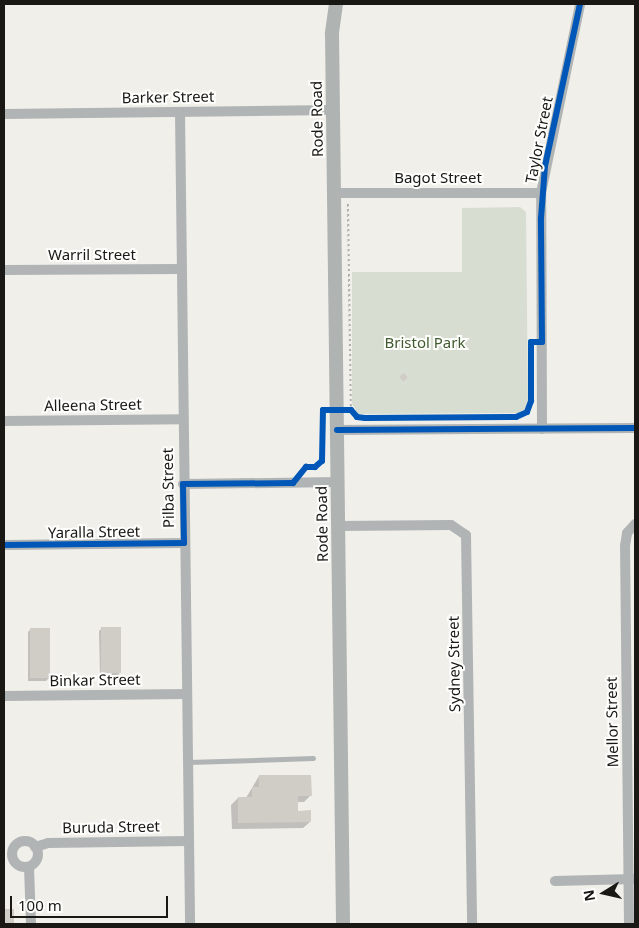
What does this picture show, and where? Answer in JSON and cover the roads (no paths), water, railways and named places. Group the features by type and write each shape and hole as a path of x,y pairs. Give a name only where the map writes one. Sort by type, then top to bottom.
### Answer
{"main road":[{"name":"Rode Road","path":"327,4 332,34"},
{"name":"Rode Road","path":"336,4 332,34 334,193 344,410 337,430 342,924"}],"street":[{"name":"Taylor Street","path":"542,429 542,193 580,4"},
{"name":"Barker Street","path":"4,114 333,110"},
{"name":"Pilba Street","path":"180,112 180,269 190,924"},
{"name":"Bagot Street","path":"334,193 542,193"},
{"name":"Warril Street","path":"4,270 180,269"},
{"name":"Alleena Street","path":"4,421 183,419"},
{"path":"337,430 635,428"},
{"path":"184,484 338,482"},
{"name":"Mellor Street","path":"629,924 632,879 625,546 627,533 635,524"},
{"name":"Sydney Street","path":"338,526 452,525 460,528 466,535 472,924"},
{"name":"Yaralla Street","path":"4,546 184,543"},
{"name":"Binkar Street","path":"4,696 187,694"},
{"name":"Buruda Street","path":"35,847 48,843 188,841"},
{"path":"28,867 16,864 8,850 20,842 28,842 35,847 37,858 28,867 31,924"},
{"path":"555,881 632,879"}],"lane":[{"path":"187,762 313,758"}],"park label":[{"name":"Bristol Park","path":"425,343"}]}
